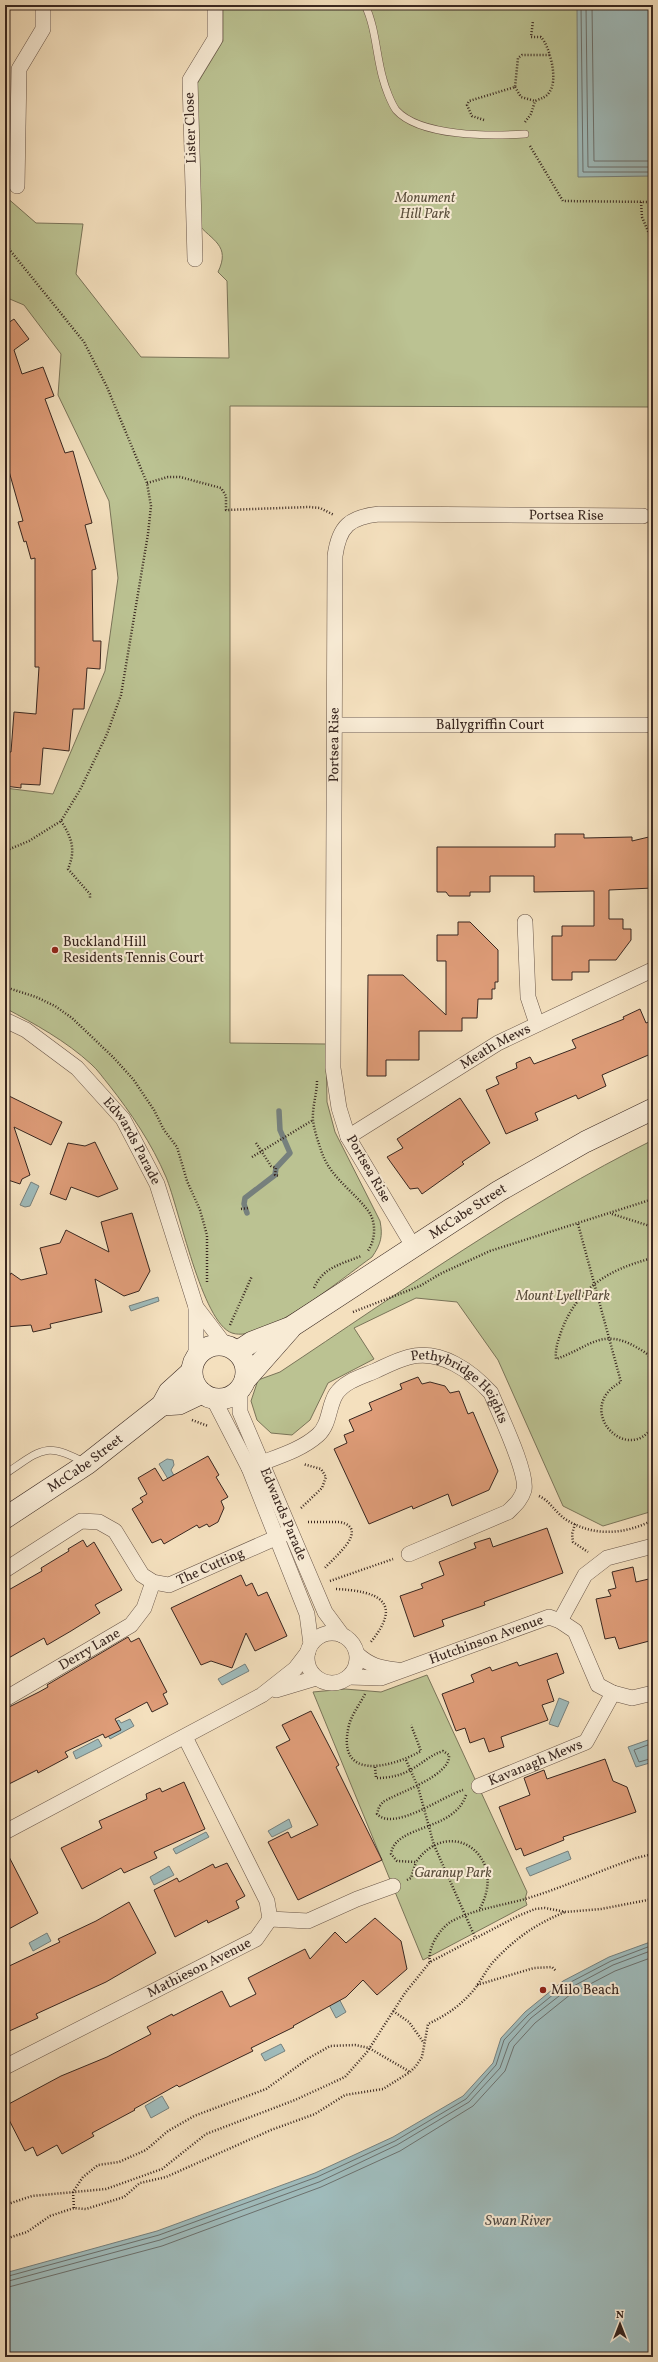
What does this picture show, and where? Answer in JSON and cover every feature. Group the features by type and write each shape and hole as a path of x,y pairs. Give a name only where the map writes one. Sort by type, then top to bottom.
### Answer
{"street":[{"path":"17,186 19,69 43,29 43,5"},
{"name":"Lister Close","path":"195,259 190,80 215,39 215,5"},
{"name":"Portsea Rise","path":"413,1246 348,1138 339,1108 333,1068 335,556 339,536 347,525 358,518 379,514 643,516"},
{"name":"Ballygriffin Court","path":"335,725 645,725"},
{"path":"525,922 528,997 537,1024"},
{"name":"Meath Mews","path":"348,1138 492,1047 537,1024 652,970"},
{"name":"Edwards Parade","path":"5,1020 26,1030 77,1068 122,1119 157,1184 196,1307 194,1364"},
{"name":"McCabe Street","path":"5,1518 87,1464 162,1405 168,1392 209,1346 230,1342 252,1342 291,1327 499,1191 585,1142 653,1109"},
{"name":"Edwards Parade","path":"196,1307 230,1342"},
{"name":"McCabe Street","path":"162,1405 178,1404 208,1396 228,1397 242,1384 291,1327"},
{"path":"230,1342 245,1365 242,1384"},
{"name":"Pethybridge Heights","path":"256,1465 309,1442 319,1434 326,1425 336,1395 349,1382 409,1357 429,1355 447,1359 482,1383 491,1393 524,1474 524,1489"},
{"path":"194,1364 194,1384 208,1396"},
{"name":"Edwards Parade","path":"242,1384 240,1412 256,1465 283,1535 307,1614 310,1628 309,1648"},
{"name":"Edwards Parade","path":"208,1396 256,1465"},
{"path":"409,1554 508,1512 520,1501 524,1489"},
{"path":"5,1570 81,1521 99,1522 115,1531 142,1575 153,1582"},
{"name":"Edwards Parade","path":"283,1535 313,1586 325,1612 342,1635"},
{"name":"The Cutting","path":"153,1582 169,1585 283,1535"},
{"path":"560,1621 585,1575 606,1558 653,1546"},
{"name":"Derry Lane","path":"5,1699 132,1625 144,1608 153,1582"},
{"name":"Hutchinson Avenue","path":"349,1677 381,1678 398,1670 549,1616 575,1631 598,1685 613,1694 632,1698 653,1693"},
{"path":"262,1695 295,1669 309,1648 322,1635 331,1633 342,1635 349,1640 357,1654 355,1670 349,1677 335,1684 324,1682 316,1678 307,1663 309,1648"},
{"name":"Hutchinson Avenue","path":"357,1654 367,1663 377,1668 398,1670"},
{"path":"5,1832 262,1695 302,1681 316,1678"},
{"name":"Kavanagh Mews","path":"479,1786 586,1742 613,1694"},
{"path":"185,1737 267,1901 270,1919 308,1921 394,1886"},
{"name":"Mathieson Avenue","path":"5,2067 256,1939 270,1919"}],"lane":[{"path":"365,5 370,16 383,80 396,109 416,124 464,134 496,136 525,134"},
{"path":"5,1474 39,1452 51,1450 64,1450 87,1464"}],"path":[{"path":"533,21 531,37 541,37 546,42 550,55 553,70 552,89 545,97 535,101 521,97 514,87 518,58 522,55 550,55"},
{"path":"487,121 472,116 468,101 514,87"},
{"path":"496,136 522,124 531,114 535,101"},
{"path":"525,134 541,167 563,201 653,202"},
{"path":"641,202 642,217 653,243"},
{"path":"5,244 84,342 107,387 147,484 150,506 148,534 121,695 107,734 80,790 61,821 29,841 5,851"},
{"path":"147,484 168,477 180,477 221,488 226,496 226,510 320,508 347,525"},
{"path":"61,821 70,835 73,845 72,859 68,869 90,894 90,898"},
{"path":"312,1291 316,1283 334,1265 366,1253 373,1242 374,1233 373,1221 370,1213 349,1192 327,1164 321,1151 313,1120 316,1076"},
{"path":"252,1157 313,1120"},
{"path":"256,1143 271,1166 276,1168 275,1175 280,1176"},
{"path":"350,1313 420,1286 440,1274 490,1251 612,1214 653,1199"},
{"path":"241,1210 248,1208"},
{"path":"612,1214 653,1227"},
{"path":"578,1224 621,1382 609,1388 603,1401 601,1414 604,1424 613,1435 624,1439 636,1438 648,1434 653,1426"},
{"path":"653,1258 642,1261 594,1283 583,1292 564,1325 555,1352 556,1359 609,1338 617,1338 641,1350 651,1358 653,1363"},
{"path":"230,1342 252,1276"},
{"path":"299,1464 321,1469 326,1477 322,1488 301,1508"},
{"path":"524,1489 545,1499 564,1518 585,1530 610,1533 636,1528 653,1520"},
{"path":"308,1522 340,1522 345,1523 350,1530 351,1540 325,1568"},
{"path":"575,1524 572,1534 573,1542 582,1549"},
{"path":"313,1586 381,1562"},
{"path":"336,1589 372,1593 379,1597 383,1603 385,1612 383,1623 370,1643"},
{"path":"366,1688 349,1724 348,1746 350,1753 356,1761 375,1767 387,1766 406,1760 422,1751 411,1725"},
{"path":"375,1767 376,1778 398,1775 411,1770 436,1753 443,1751 450,1755 450,1758 440,1770 418,1787 383,1802 379,1807 377,1814 380,1817 393,1820 462,1790 466,1791 464,1801 456,1810 442,1821 400,1839 393,1846 391,1854 397,1861 416,1862 425,1851 434,1846 449,1842 458,1842 474,1850 481,1857 487,1867 489,1876 486,1893 479,1910"},
{"path":"406,1760 418,1787 434,1846 475,1937"},
{"path":"430,1962 433,1944 442,1930 452,1922 479,1910 525,1899 636,1858 653,1854"},
{"path":"5,2205 32,2196 106,2189 162,2169 206,2134 295,2100 345,2077 369,2048 393,2011 430,1962 475,1937 535,1909 545,1908 566,1912 631,1905 653,1899"},
{"path":"5,2239 27,2232 50,2216 74,2208 86,2209 124,2197 140,2183 166,2178 271,2130 316,2114 345,2095 383,2089 410,2072 422,2057 428,2024 450,2013 477,1985 494,1961 513,1942 538,1924 566,1912"},
{"path":"477,1985 534,1968 552,1967 556,1971"},
{"path":"393,2011 409,2022 425,2043"},
{"path":"74,2208 73,2192 83,2177 98,2165 119,2162 146,2150 168,2131 194,2116 266,2089 309,2058 330,2046 355,2045 369,2048 410,2072"}],"green space":[{"name":"Monument Hill Park","path":"223,5 653,5 653,407 230,406 230,1043 326,1044 327,1102 335,1132 380,1221 381,1231 379,1244 372,1257 304,1306 283,1319 264,1328 246,1334 232,1333 221,1325 211,1309 201,1287 166,1177 148,1141 117,1096 96,1069 71,1048 50,1033 5,1008 5,788 53,794 105,671 118,578 109,501 58,395 61,354 24,305 5,297 5,196 36,223 83,224 76,274 141,357 229,358 227,281 218,272 221,263 221,249 214,239 197,223 197,84 223,41"},
{"name":"Mount Lyell Park","path":"653,1140 653,1511 603,1526 563,1506 498,1360 457,1302 416,1298 354,1328 374,1359 328,1383 310,1420 292,1435 271,1433 257,1420 251,1401 258,1380 280,1372 463,1250 557,1192 604,1165"},
{"name":"Garanup Park","path":"427,1675 527,1892 525,1899 527,1905 423,1960 313,1692 345,1689 381,1692"}],"water":[{"path":"577,5 653,5 653,176 578,177"},
{"path":"31,1182 39,1186 30,1206 25,1207 20,1205"},
{"path":"158,1297 159,1301 131,1311 129,1306"},
{"path":"167,1459 173,1460 174,1465 171,1470 180,1487 174,1489 159,1464"},
{"path":"245,1664 249,1671 222,1685 218,1679"},
{"path":"559,1698 569,1702 558,1727 549,1724"},
{"path":"130,1719 134,1726 110,1739 104,1728 119,1720 121,1723"},
{"path":"98,1739 102,1746 76,1759 73,1752"},
{"path":"651,1739 653,1762 636,1767 628,1747"},
{"path":"289,1819 292,1827 272,1837 268,1831"},
{"path":"206,1832 209,1837 176,1854 173,1849"},
{"path":"568,1851 571,1859 530,1876 526,1868"},
{"path":"169,1866 174,1875 154,1885 150,1877"},
{"path":"47,1933 51,1941 33,1951 29,1943"},
{"name":"Swan River","path":"653,1941 653,2357 5,2357 5,2273 157,2231 315,2173 393,2137 463,2096 493,2063 501,2038 525,2012 563,1981 609,1957"},
{"path":"337,1995 346,2012 336,2018 327,2001"},
{"path":"281,2044 285,2051 265,2061 261,2054"},
{"path":"162,2096 169,2108 151,2118 145,2106"}],"building":[{"path":"14,319 29,339 14,350 22,374 43,367 54,396 45,399 65,453 73,451 81,480 92,523 85,525 96,569 92,570 93,641 101,641 100,669 87,668 84,709 73,709 69,751 43,748 40,785 21,784 21,788 5,786 5,752 11,752 14,712 36,714 39,667 35,667 35,558 31,559 26,541 24,542 18,522 23,521 5,457 5,325"},
{"path":"555,834 584,834 584,838 632,837 632,841 653,836 653,888 609,890 609,919 623,919 623,929 631,929 631,940 616,960 589,960 589,972 572,972 572,980 552,980 552,936 562,936 562,926 594,926 594,891 534,892 534,876 490,876 490,892 470,892 470,896 449,896 446,892 437,892 437,847 555,847"},
{"path":"458,922 470,922 498,950 498,982 495,982 495,989 492,989 492,999 478,999 477,1018 462,1018 462,1031 419,1031 419,1060 386,1060 386,1076 367,1076 368,975 403,975 446,1015 446,961 437,961 437,935 458,935"},
{"path":"640,1009 646,1023 653,1020 653,1053 602,1075 606,1086 578,1099 576,1095 535,1113 538,1120 506,1134 486,1090 499,1084 496,1077 517,1068 516,1063 530,1057 534,1064 576,1048 572,1040 624,1019 623,1017"},
{"path":"5,1094 62,1122 51,1145 14,1127 30,1175 22,1179 20,1184 5,1179"},
{"path":"460,1098 490,1143 462,1162 464,1164 422,1194 418,1188 410,1189 387,1157 403,1148 397,1139"},
{"path":"95,1142 118,1189 98,1197 71,1187 66,1200 50,1194 68,1143 85,1146"},
{"path":"132,1213 150,1271 139,1291 124,1296 95,1279 102,1312 50,1324 51,1328 33,1332 31,1325 5,1327 5,1284 11,1273 21,1280 47,1274 40,1248 60,1243 66,1230 109,1252 101,1222"},
{"path":"418,1377 422,1384 430,1382 445,1386 450,1393 459,1391 468,1414 473,1412 498,1471 489,1490 452,1506 448,1494 413,1509 412,1506 369,1524 334,1449 347,1443 344,1435 354,1431 349,1420 372,1410 369,1403 402,1389 400,1384"},
{"path":"208,1456 219,1475 216,1477 228,1497 221,1501 224,1508 218,1522 209,1527 207,1524 199,1528 197,1525 164,1544 161,1539 152,1543 132,1509 143,1502 140,1498 147,1494 138,1478 155,1468 163,1481"},
{"path":"547,1528 563,1573 484,1602 485,1605 442,1620 444,1626 414,1637 400,1596 423,1588 421,1584 444,1575 439,1562 476,1548 474,1543 490,1538 493,1547"},
{"path":"83,1540 87,1547 94,1542 122,1590 95,1605 100,1613 71,1631 47,1645 44,1638 5,1660 5,1592 42,1571 41,1568 69,1551 68,1549"},
{"path":"633,1567 636,1582 653,1578 653,1640 619,1649 615,1637 605,1639 596,1599 611,1596 608,1590 616,1588 612,1572"},
{"path":"241,1575 246,1586 252,1583 258,1596 267,1592 287,1636 255,1651 246,1633 232,1668 211,1661 201,1665 171,1608"},
{"path":"128,1637 131,1642 139,1638 167,1692 163,1694 168,1704 152,1712 147,1702 115,1719 121,1730 105,1738 103,1734 65,1752 68,1757 38,1773 37,1770 5,1786 5,1709 48,1687 47,1685"},
{"path":"557,1653 564,1673 547,1680 554,1701 542,1705 548,1720 501,1737 504,1747 489,1752 484,1738 470,1743 465,1728 456,1731 442,1694 474,1682 471,1675 490,1667 492,1671 517,1662 519,1666"},
{"path":"311,1711 339,1765 336,1767 382,1860 298,1900 268,1842 288,1832 291,1838 318,1825 276,1747 290,1740 282,1725"},
{"path":"605,1759 613,1781 627,1787 636,1812 563,1837 564,1840 524,1856 521,1848 516,1850 499,1807 530,1795 524,1778 544,1770 547,1779"},
{"path":"184,1782 205,1829 154,1852 157,1858 124,1873 121,1868 82,1889 61,1848 102,1828 99,1821 147,1799 146,1794 160,1788 162,1792"},
{"path":"5,1849 38,1913 5,1931"},
{"path":"227,1863 245,1896 236,1901 239,1908 208,1923 207,1920 175,1937 154,1890 177,1878 179,1882 213,1864 215,1868"},
{"path":"129,1902 156,1953 106,1982 36,2014 38,2018 5,2033 5,1968 60,1942 58,1939 96,1921"},
{"path":"375,1918 401,1941 407,1969 377,1995 363,1980 346,1997 293,2026 294,2027 251,2048 253,2051 179,2087 177,2085 92,2133 94,2136 62,2154 57,2145 37,2156 33,2147 25,2151 5,2112 5,2106 61,2076 107,2057 151,2034 147,2027 172,2014 173,2016 222,1991 230,2007 256,1994 248,1978 305,1949 310,1959 335,1932 346,1943"}],"waterway":[{"path":"247,1213 244,1204 245,1198 275,1175 276,1168 290,1153 280,1130 279,1111"}],"place":[{"name":"Buckland Hill Residents Tennis Court","path":"55,950"},
{"name":"Milo Beach","path":"543,1990"}]}
